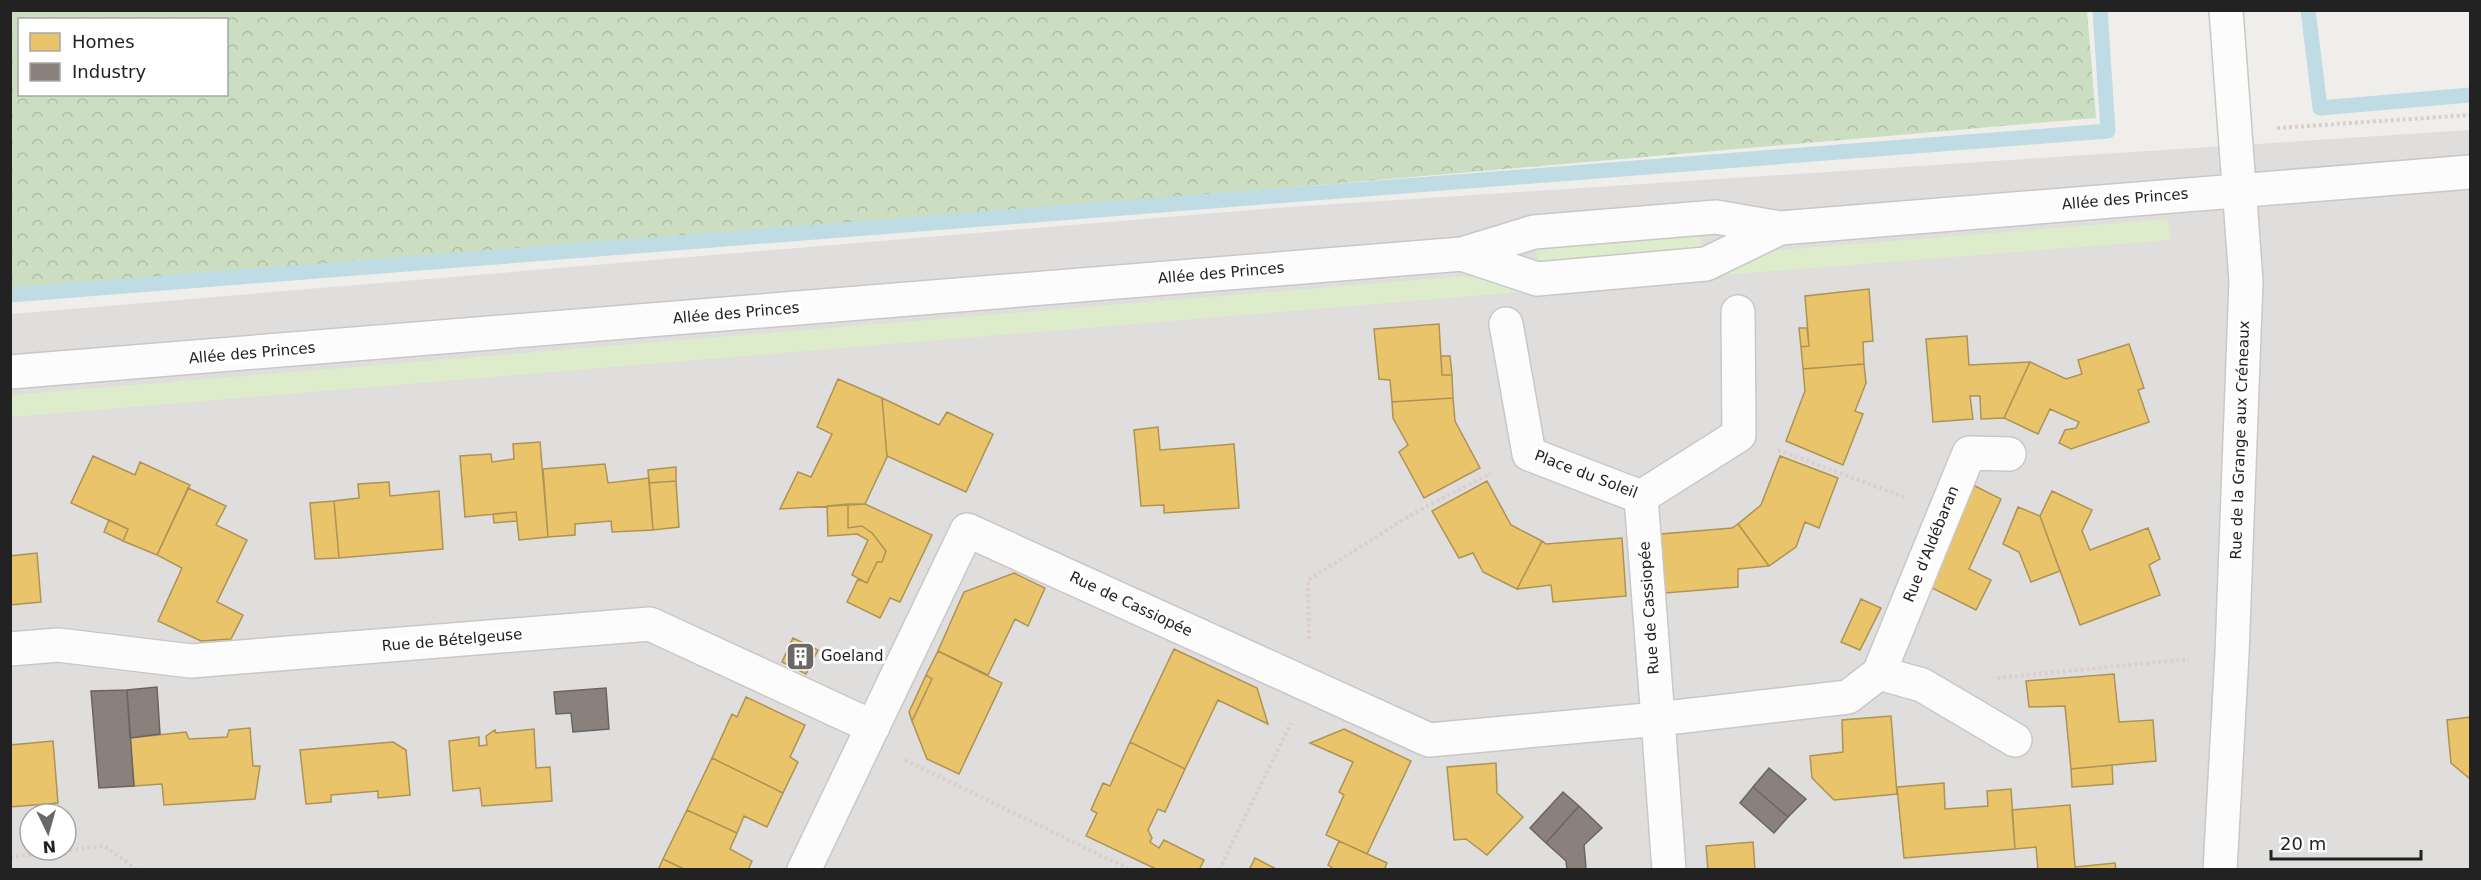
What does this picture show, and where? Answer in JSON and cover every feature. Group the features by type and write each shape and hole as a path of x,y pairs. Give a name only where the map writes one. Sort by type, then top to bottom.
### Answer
{"street":[{"name":"Rue de la Grange aux Créneaux","path":"2220,870 2232,654 2246,281 2226,10"},
{"name":"Allée des Princes","path":"10,372 1462,254 1534,232 1716,217 1780,228 2470,172"},
{"name":"Allée des Princes","path":"1462,254 1537,279 1706,264 1780,228"},
{"path":"1738,312 1739,435"},
{"name":"Place du Soleil","path":"1506,324 1529,454 1641,497 1739,435"},
{"name":"Rue d'Aldébaran","path":"1879,673 1969,453 2009,454"},
{"name":"Rue de Cassiopée","path":"1641,497 1669,870"},
{"name":"Rue de Cassiopée","path":"804,870 967,530 1429,740 1658,719"},
{"name":"Rue de Bételgeuse","path":"10,649 58,645 191,661 650,624 873,727"},
{"path":"1658,719 1848,697 1879,673 1922,685 2015,740"}],"path":[{"path":"2273,128 2470,115"},
{"path":"1739,435 1944,511"},
{"path":"1219,870 1309,686 1308,580 1413,513 1529,454"},
{"path":"1992,678 2232,654"},
{"path":"873,727 898,757 1131,870"},
{"path":"10,857 104,846 138,870"}],"shaded area":[{"path":"2470,130 2470,869 11,870 11,314 1275,208"}],"green space":[{"path":"11,10 2087,11 2096,118 11,298"},
{"path":"2168,219 2170,240 1722,275 1766,251"},
{"path":"1695,232 1701,240 1698,250 1544,263 1539,260 1535,251 1537,246"},
{"path":"1465,276 1491,281 1520,292 11,417 11,395"}],"building: Homes":[{"path":"1869,289 1873,341 1863,342 1864,364 1803,369 1801,347 1809,346 1805,296"},
{"path":"1439,324 1442,375 1452,375 1453,398 1392,402 1390,380 1379,379 1374,329"},
{"path":"1799,328 1807,328 1809,346 1801,347"},
{"path":"1967,336 1969,365 2030,362 2004,418 1981,419 1980,396 1970,396 1973,419 1933,422 1926,339"},
{"path":"2129,344 2144,388 2138,390 2149,422 2071,449 2059,443 2065,430 2076,428 2079,422 2050,409 2038,434 2004,418 2030,362 2066,379 2082,374 2078,360"},
{"path":"1441,356 1450,356 1452,375 1442,375"},
{"path":"1864,364 1866,383 1855,411 1863,414 1843,465 1786,441 1805,391 1803,369"},
{"path":"838,379 882,398 887,457 865,504 780,509 798,472 811,477 832,434 817,427"},
{"path":"882,398 939,425 947,412 993,434 966,492 887,456"},
{"path":"1453,398 1455,421 1480,468 1424,498 1399,452 1408,445 1393,418 1392,402"},
{"path":"1158,427 1160,450 1234,444 1239,508 1164,513 1164,505 1141,506 1134,430"},
{"path":"540,442 548,537 519,540 516,512 465,517 460,456 491,454 492,462 514,459 513,444"},
{"path":"93,456 135,475 140,462 190,485 157,555 123,541 128,529 71,503"},
{"path":"1780,456 1838,478 1819,528 1805,522 1796,547 1769,566 1738,524 1761,505"},
{"path":"605,464 608,483 649,478 653,530 612,532 611,521 575,524 575,535 548,537 543,469"},
{"path":"676,467 676,481 649,483 648,470"},
{"path":"676,481 679,527 653,530 649,483"},
{"path":"1487,481 1511,525 1542,541 1517,589 1483,572 1473,553 1459,558 1432,511"},
{"path":"389,482 390,496 439,491 443,549 339,558 334,501 359,498 358,484"},
{"path":"1971,484 2001,499 1969,569 1991,580 1976,610 1930,587"},
{"path":"188,488 226,506 216,525 247,540 217,602 243,615 231,639 201,641 158,621 182,568 157,555"},
{"path":"2052,491 2092,510 2082,531 2090,550 2148,528 2160,559 2149,565 2160,595 2080,625 2040,516"},
{"path":"334,501 339,558 315,559 310,503"},
{"path":"848,504 865,504 932,535 900,602 890,598 880,618 847,602 858,579 867,583 877,562 882,562 886,551 872,533 862,526 848,528"},
{"path":"848,504 848,528 862,526 872,533 886,551 882,562 877,562 867,583 852,575 868,540 857,534 828,536 827,506"},
{"path":"2018,507 2040,516 2060,571 2031,582 2019,552 2003,544"},
{"path":"516,512 517,521 494,523 493,514"},
{"path":"109,520 128,529 123,541 104,532"},
{"path":"1738,524 1769,566 1738,569 1738,587 1665,593 1661,534 1732,528"},
{"path":"1622,538 1626,596 1553,602 1551,585 1517,589 1542,541 1546,544"},
{"path":"37,553 41,602 10,605 10,556"},
{"path":"1014,573 1045,588 1028,626 1015,619 988,675 938,651 964,592"},
{"path":"1861,599 1881,608 1860,650 1841,642"},
{"name":"Goeland","path":"793,638 818,650 806,674 782,662"},
{"path":"1174,649 1257,688 1268,724 1218,700 1185,769 1130,742"},
{"path":"938,651 1002,683 959,774 927,759 912,721 932,679 926,675"},
{"path":"2114,674 2119,722 2153,720 2156,761 2071,769 2065,706 2029,707 2026,681"},
{"path":"926,675 932,679 912,721 909,712"},
{"path":"746,697 805,725 790,757 798,762 783,793 712,758 732,714 737,717"},
{"path":"1891,716 1897,794 1834,800 1812,778 1810,756 1843,752 1842,720"},
{"path":"2470,717 2470,779 2451,763 2447,720"},
{"path":"250,728 253,766 260,766 255,799 164,805 162,784 134,786 130,738 186,732 189,739 227,737 229,730"},
{"path":"534,729 536,768 550,767 552,801 482,806 480,788 453,791 449,741 479,737 479,746 487,745 486,736 495,730 496,733"},
{"path":"1344,729 1411,761 1367,854 1326,835 1344,795 1339,792 1353,762 1310,743"},
{"path":"53,741 58,802 18,802 18,806 10,807 10,745"},
{"path":"393,742 406,750 410,795 378,798 378,791 331,795 331,802 306,804 300,750"},
{"path":"1130,742 1185,769 1165,812 1158,809 1148,830 1152,838 1150,842 1159,848 1164,840 1204,860 1199,870 1158,870 1086,836 1097,813 1091,810 1103,783 1110,786"},
{"path":"712,758 783,793 767,827 744,816 737,833 687,810"},
{"path":"1496,763 1497,793 1523,817 1487,855 1466,839 1454,840 1447,767"},
{"path":"2112,765 2113,784 2072,787 2071,769"},
{"path":"1944,783 1945,809 1988,806 1987,791 2011,789 2015,849 1904,858 1897,787"},
{"path":"2070,805 2075,867 2115,863 2116,870 2038,870 2036,847 2015,849 2012,810"},
{"path":"687,810 737,833 730,849 752,861 748,870 686,870 663,859"},
{"path":"1339,841 1387,863 1384,870 1335,870 1328,865"},
{"path":"1753,842 1755,870 1708,870 1706,846"},
{"path":"1255,858 1278,870 1249,870"},
{"path":"663,859 686,870 658,870"}],"building: Industry":[{"path":"157,687 160,734 130,738 127,690"},
{"path":"606,688 609,729 573,732 571,713 556,714 554,692"},
{"path":"127,690 134,786 99,788 91,691"},
{"path":"1769,768 1806,799 1788,817 1753,787"},
{"path":"1753,787 1788,817 1774,833 1740,803"},
{"path":"1563,792 1579,806 1546,843 1530,828"},
{"path":"1579,806 1602,828 1584,845 1586,869 1567,870 1566,861 1546,843"}],"waterway":[{"path":"10,295 2108,131 2100,10"},
{"path":"2308,10 2320,108 2470,95"}],"place":[{"name":"Goeland","path":"800,656"}]}
